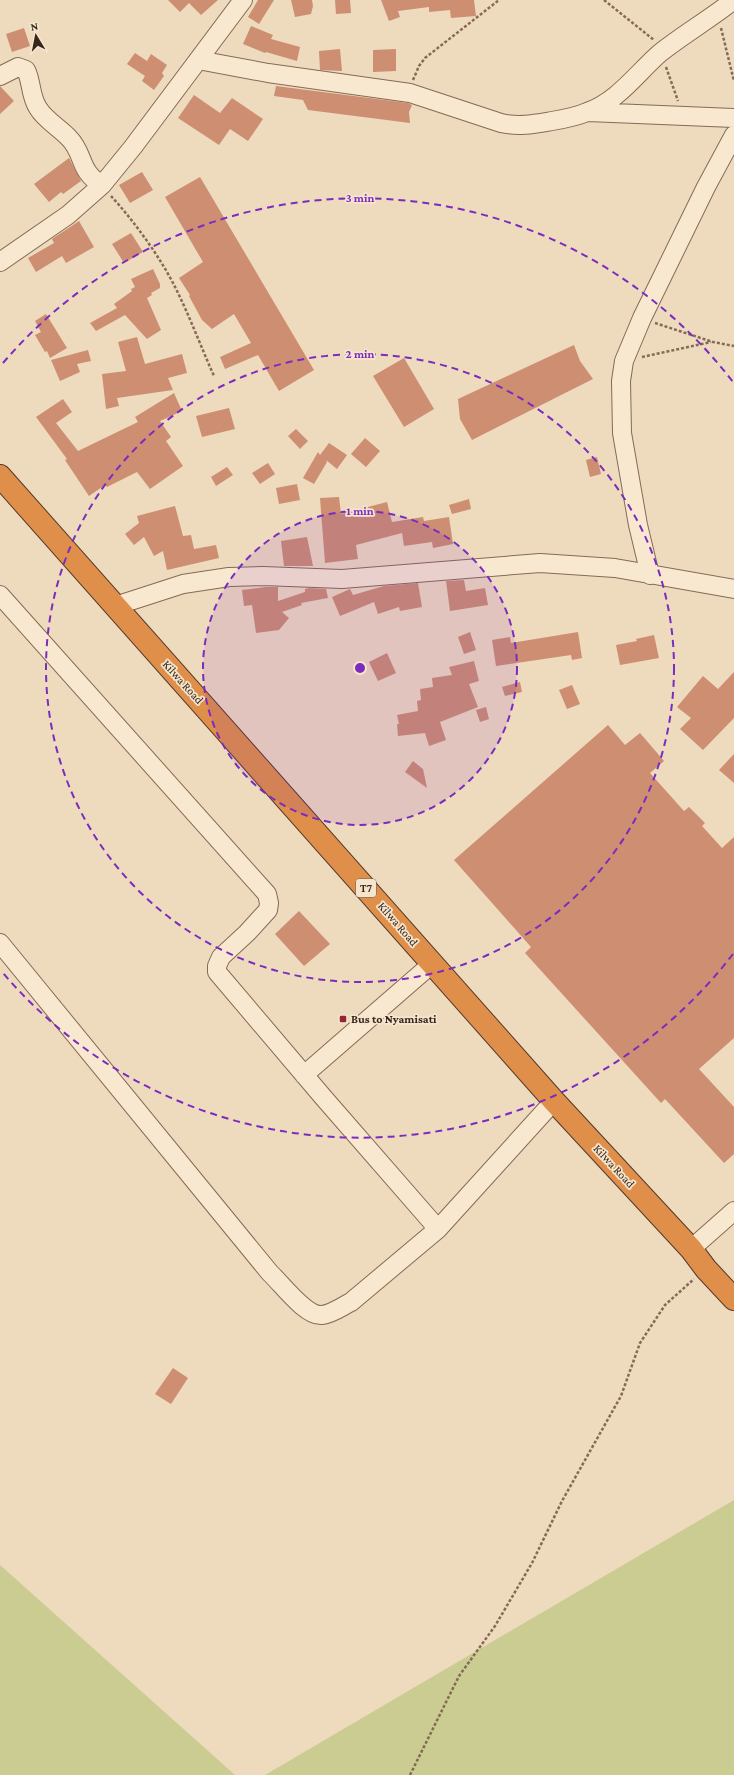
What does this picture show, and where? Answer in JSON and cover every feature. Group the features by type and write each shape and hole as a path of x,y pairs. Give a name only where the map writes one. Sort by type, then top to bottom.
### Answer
{"highway":[{"name":"Kilwa Road","path":"0,476 554,1100 692,1249 706,1268 734,1299"}],"street":[{"path":"0,262 68,215 102,185 243,0"},
{"path":"198,60 268,73 410,93 501,123 516,126 566,118 588,112 605,102 623,88 662,52 734,0"},
{"path":"0,76 18,66 26,70 30,81 31,94 38,109 70,138 87,173 92,180 102,185"},
{"path":"588,112 734,118"},
{"path":"650,575 638,526 622,433 621,388 624,361 642,318 706,187 734,135"},
{"path":"115,606 183,584 229,577 263,576 342,579 540,563 587,565 734,589"},
{"path":"0,595 267,894 269,903 268,910 247,933 221,957 217,966 217,972 438,1230"},
{"path":"0,943 270,1273 313,1314 323,1315 351,1302 438,1230 554,1100"},
{"path":"304,1075 433,963"},
{"path":"692,1249 734,1211"}],"path":[{"path":"410,93 415,74 425,58 499,0"},
{"path":"604,0 649,35 662,52 677,96 681,116"},
{"path":"718,13 734,80"},
{"path":"102,185 122,208 161,261 176,289 214,376"},
{"path":"642,318 713,342 734,346"},
{"path":"624,361 713,342"},
{"path":"410,1775 459,1676 495,1626 532,1563 562,1500 620,1396 640,1343 665,1305 706,1268"}],"green space":[{"path":"734,1500 734,1775 265,1775"},
{"path":"0,1565 235,1775 0,1775"}],"building":[{"path":"168,0 218,0 201,15 189,3 180,12"},
{"path":"258,0 274,0 259,24 248,17"},
{"path":"291,0 312,0 313,6 311,14 295,17"},
{"path":"335,0 350,0 351,13 336,14"},
{"path":"381,0 474,0 476,16 451,18 450,10 429,12 429,7 398,11 400,17 389,21"},
{"path":"251,26 273,35 271,39 300,47 297,61 266,52 265,53 243,44"},
{"path":"24,28 30,46 12,52 6,34"},
{"path":"340,49 342,71 320,70 319,51"},
{"path":"396,49 396,71 373,72 373,50"},
{"path":"135,53 147,61 151,54 167,65 162,73 164,76 154,90 142,81 145,76 127,64"},
{"path":"0,86 14,101 0,114"},
{"path":"276,86 408,103 412,105 409,112 410,123 308,110 303,100 274,96"},
{"path":"194,95 220,113 232,98 263,119 248,141 230,129 219,145 178,118"},
{"path":"69,158 81,181 63,194 61,192 49,202 34,184"},
{"path":"142,172 153,190 130,203 119,185"},
{"path":"200,177 314,370 279,391 258,355 225,369 220,357 251,343 234,314 212,329 202,320 189,296 190,295 179,278 203,262 165,197"},
{"path":"79,221 94,247 66,263 62,256 36,272 28,258 54,243 52,239"},
{"path":"131,233 143,252 124,263 112,244"},
{"path":"153,269 160,284 160,288 151,293 152,295 147,298 161,330 147,339 125,315 96,331 90,323 117,308 114,304 132,291 131,289 135,287 131,279"},
{"path":"46,314 67,348 50,358 47,351 45,352 35,335 41,332 35,321"},
{"path":"137,337 145,364 182,354 187,373 168,378 173,390 117,398 119,406 106,409 102,374 126,371 118,342"},
{"path":"574,345 580,361 593,379 472,440 460,419 458,399"},
{"path":"88,350 91,361 77,364 80,372 60,381 51,360"},
{"path":"404,358 434,409 404,427 373,376"},
{"path":"174,393 182,411 160,421 171,437 166,441 183,466 150,489 137,472 107,487 105,485 89,496 65,460 67,459 36,417 63,399 72,412 56,423 78,451 138,422 135,417"},
{"path":"229,408 235,429 202,437 196,416"},
{"path":"296,429 308,441 300,449 288,436"},
{"path":"365,438 380,451 366,467 351,454"},
{"path":"329,443 347,455 337,469 326,460 327,462 314,484 303,478 318,452 320,455"},
{"path":"597,457 601,474 590,477 586,460"},
{"path":"268,463 275,474 260,484 252,473"},
{"path":"227,467 233,475 216,486 211,477"},
{"path":"297,484 300,500 279,504 276,488"},
{"path":"339,497 341,514 387,502 392,522 423,517 424,521 449,517 453,544 433,548 432,542 404,546 402,533 356,545 358,559 325,563 320,498"},
{"path":"469,499 471,509 452,514 449,505"},
{"path":"175,506 183,536 191,535 194,549 216,545 219,558 167,570 163,551 154,556 144,537 134,545 125,534 139,523 137,516"},
{"path":"307,537 313,566 284,566 281,541"},
{"path":"464,580 466,591 485,588 488,605 450,611 446,581"},
{"path":"418,583 422,607 400,611 399,607 378,614 374,602 340,616 332,597 350,589 353,595 384,586"},
{"path":"278,587 278,601 305,592 305,589 309,588 326,589 328,598 301,603 302,605 282,612 289,618 279,630 256,633 252,605 244,606 242,590"},
{"path":"470,632 476,650 464,654 458,637"},
{"path":"578,632 582,658 572,660 571,655 496,666 492,640 510,637 511,643"},
{"path":"654,635 659,658 620,665 616,645 637,641 636,639"},
{"path":"387,653 396,673 378,681 369,662"},
{"path":"474,661 479,681 469,684 478,707 440,722 446,740 429,746 425,733 398,736 397,724 399,724 397,715 418,711 417,701 421,700 420,689 433,687 432,678 452,675 449,667"},
{"path":"734,672 734,718 703,750 680,729 691,718 677,707 703,676 718,689"},
{"path":"520,682 522,692 505,696 502,687"},
{"path":"572,685 580,704 567,709 559,690"},
{"path":"486,707 489,719 480,722 476,710"},
{"path":"608,725 625,745 640,733 664,761 650,773 684,811 689,807 705,823 702,826 722,848 734,837 734,1038 699,1069 734,1107 734,1154 724,1163 665,1099 661,1103 525,953 531,947 454,860"},
{"path":"734,754 734,783 719,770"},
{"path":"413,761 423,769 427,788 405,772"},
{"path":"299,911 330,944 304,966 275,934"},
{"path":"173,1368 188,1378 171,1404 155,1394"}],"place":[{"name":"Bus to Nyamisati","path":"343,1019"}]}
